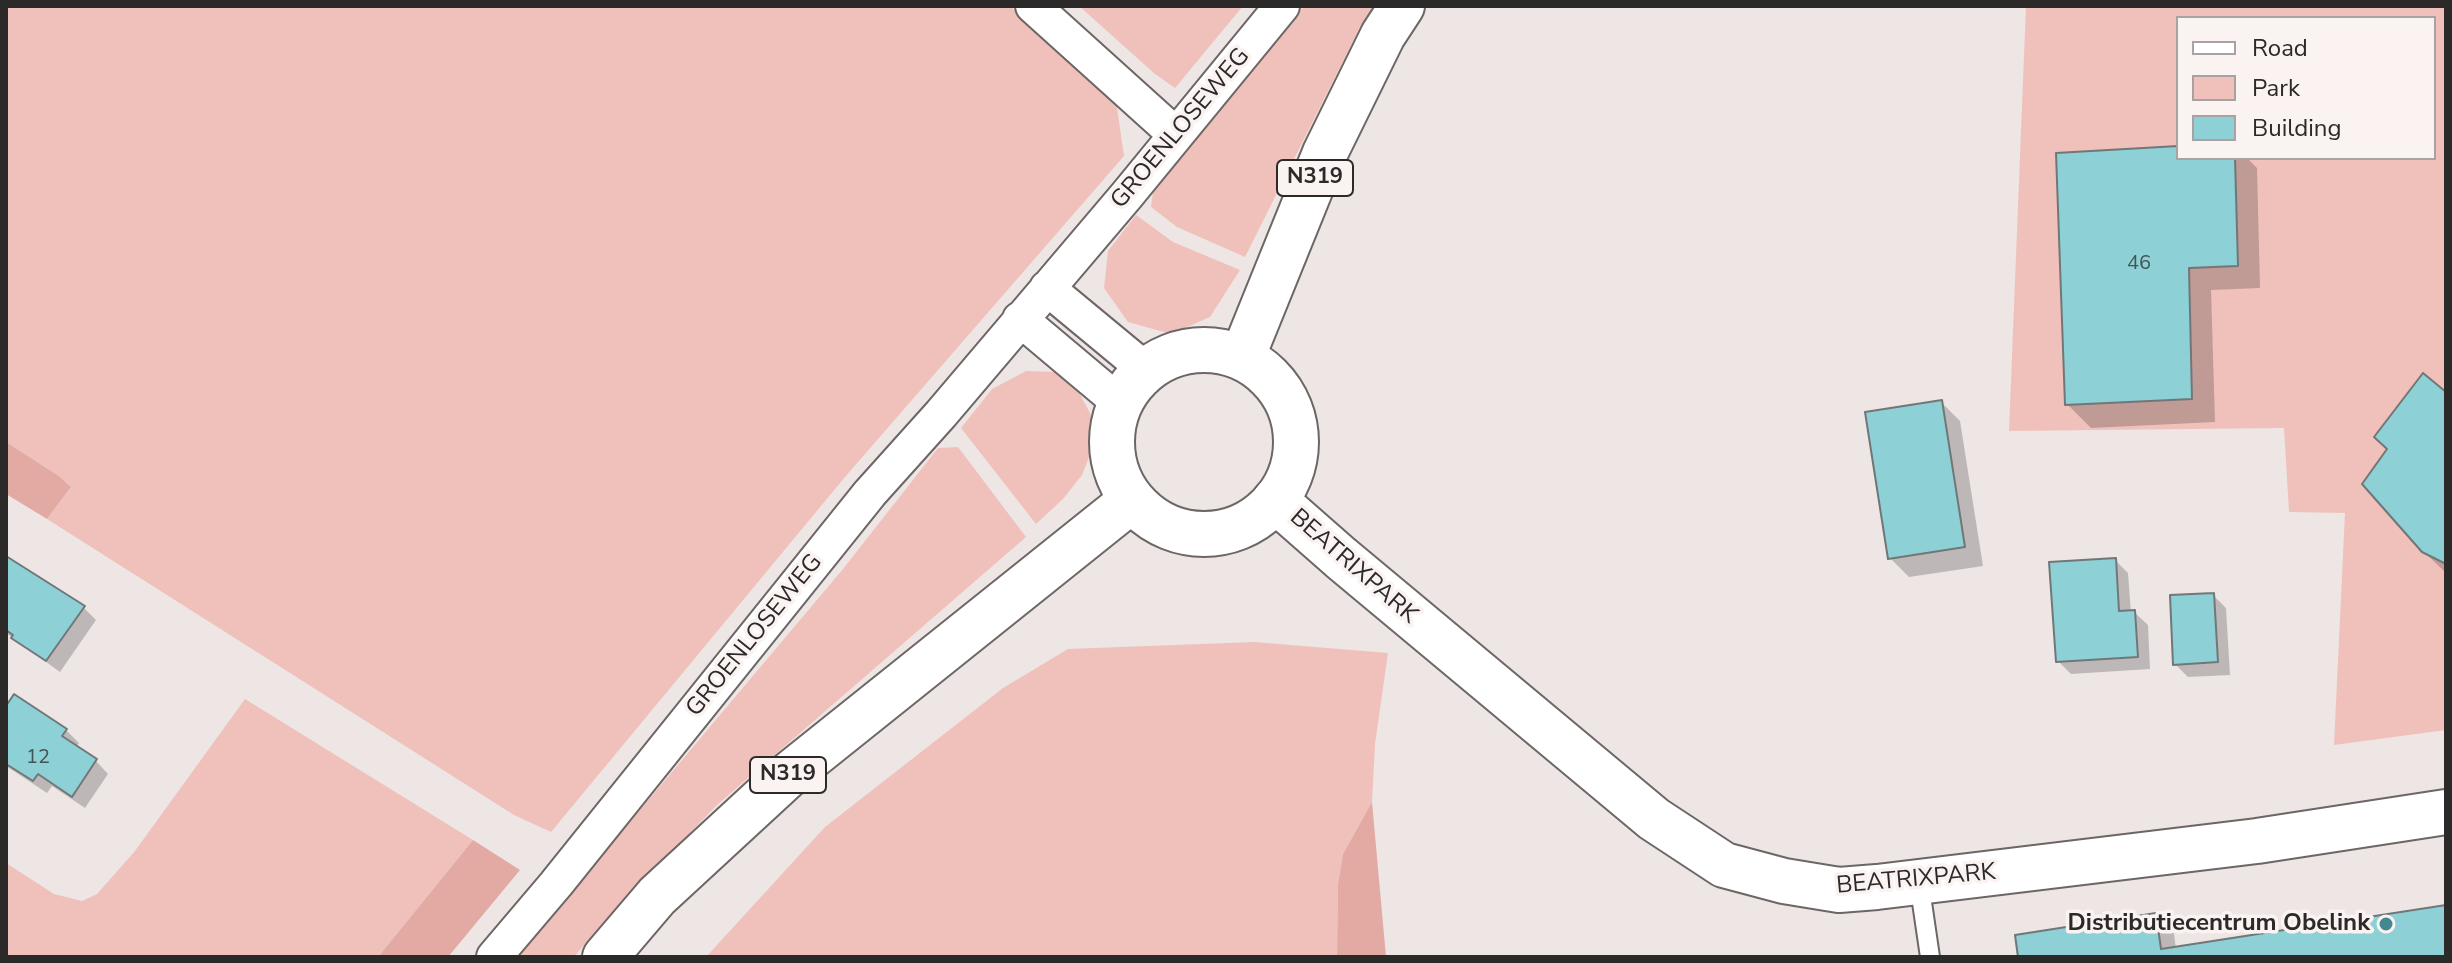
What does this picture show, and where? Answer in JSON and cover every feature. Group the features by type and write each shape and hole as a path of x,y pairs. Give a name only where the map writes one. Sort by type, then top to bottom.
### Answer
{"main road":[{"name":"N319","path":"1242,358 1325,153 1383,35 1402,6"},
{"path":"1203,349 1242,358 1262,370 1279,388 1290,409 1296,432 1288,479 1275,500 1259,516 1238,527 1216,534 1192,534 1170,528 1149,516 1132,500 1119,478 1112,453 1112,427 1133,386 1163,359 1203,349"},
{"name":"N319","path":"605,957 657,896 786,777 1132,500"},
{"name":"BEATRIXPARK","path":"1275,500 1654,819 1724,865 1784,881 1839,890 1919,882 2257,841 2446,812"}],"street":[{"path":"1033,6 1176,135"},
{"name":"GROENLOSEWEG","path":"494,957 870,493 941,414 1282,6"},
{"path":"1047,288 1133,386"},
{"path":"1020,319 1133,386"}],"lane":[{"path":"1919,882 1930,957"}],"green space":[{"path":"6,6 1010,6 1116,101 1124,156 845,477 551,832 514,815 47,519 71,487 6,442"},
{"path":"1079,6 1243,6 1175,88"},
{"path":"1304,6 1374,6 1360,27 1245,257 1177,227 1151,207 1153,192"},
{"path":"2026,6 2446,6 2446,730 2334,745 2345,513 2289,512 2284,428 2009,431"},
{"path":"1136,215 1173,242 1240,270 1210,317 1171,334 1128,322 1104,288 1108,251"},
{"path":"1026,371 1056,372 1075,385 1091,415 1093,447 1082,475 1063,499 1036,524 961,428 992,389"},
{"path":"958,447 1026,537 717,805 608,917 574,957 516,957 843,569 938,448"},
{"path":"1254,642 1388,653 1375,744 1372,802 1343,854 1338,884 1337,957 706,957 825,827 1003,688 1068,649"},
{"path":"245,699 473,840 378,957 6,957 6,863 54,894 82,901 97,894 135,851"}],"shaded area":[{"path":"6,442 71,487 47,519 6,494"},
{"path":"1372,802 1386,957 1337,957 1338,884 1343,854"},
{"path":"473,840 520,870 448,957 378,957"}],"building":[{"path":"2176,146 2176,160 2235,160 2238,266 2189,268 2192,399 2065,405 2056,153"},
{"path":"2423,373 2446,392 2446,564 2422,552 2362,484 2387,449 2374,437"},
{"path":"1942,400 1965,547 1888,559 1865,412"},
{"path":"6,556 85,606 46,661 11,638 13,635 6,630"},
{"path":"2116,558 2119,611 2135,610 2138,657 2056,662 2049,562"},
{"path":"2214,593 2218,662 2173,665 2170,595"},
{"path":"14,694 67,729 62,736 97,759 72,797 38,774 33,781 6,764 6,706"},
{"name":"Distributiecentrum Obelink","path":"2446,905 2446,957 2018,957 2015,935 2156,913 2161,949"}],"place":[{"name":"Distributiecentrum Obelink","path":"2386,924"}]}
